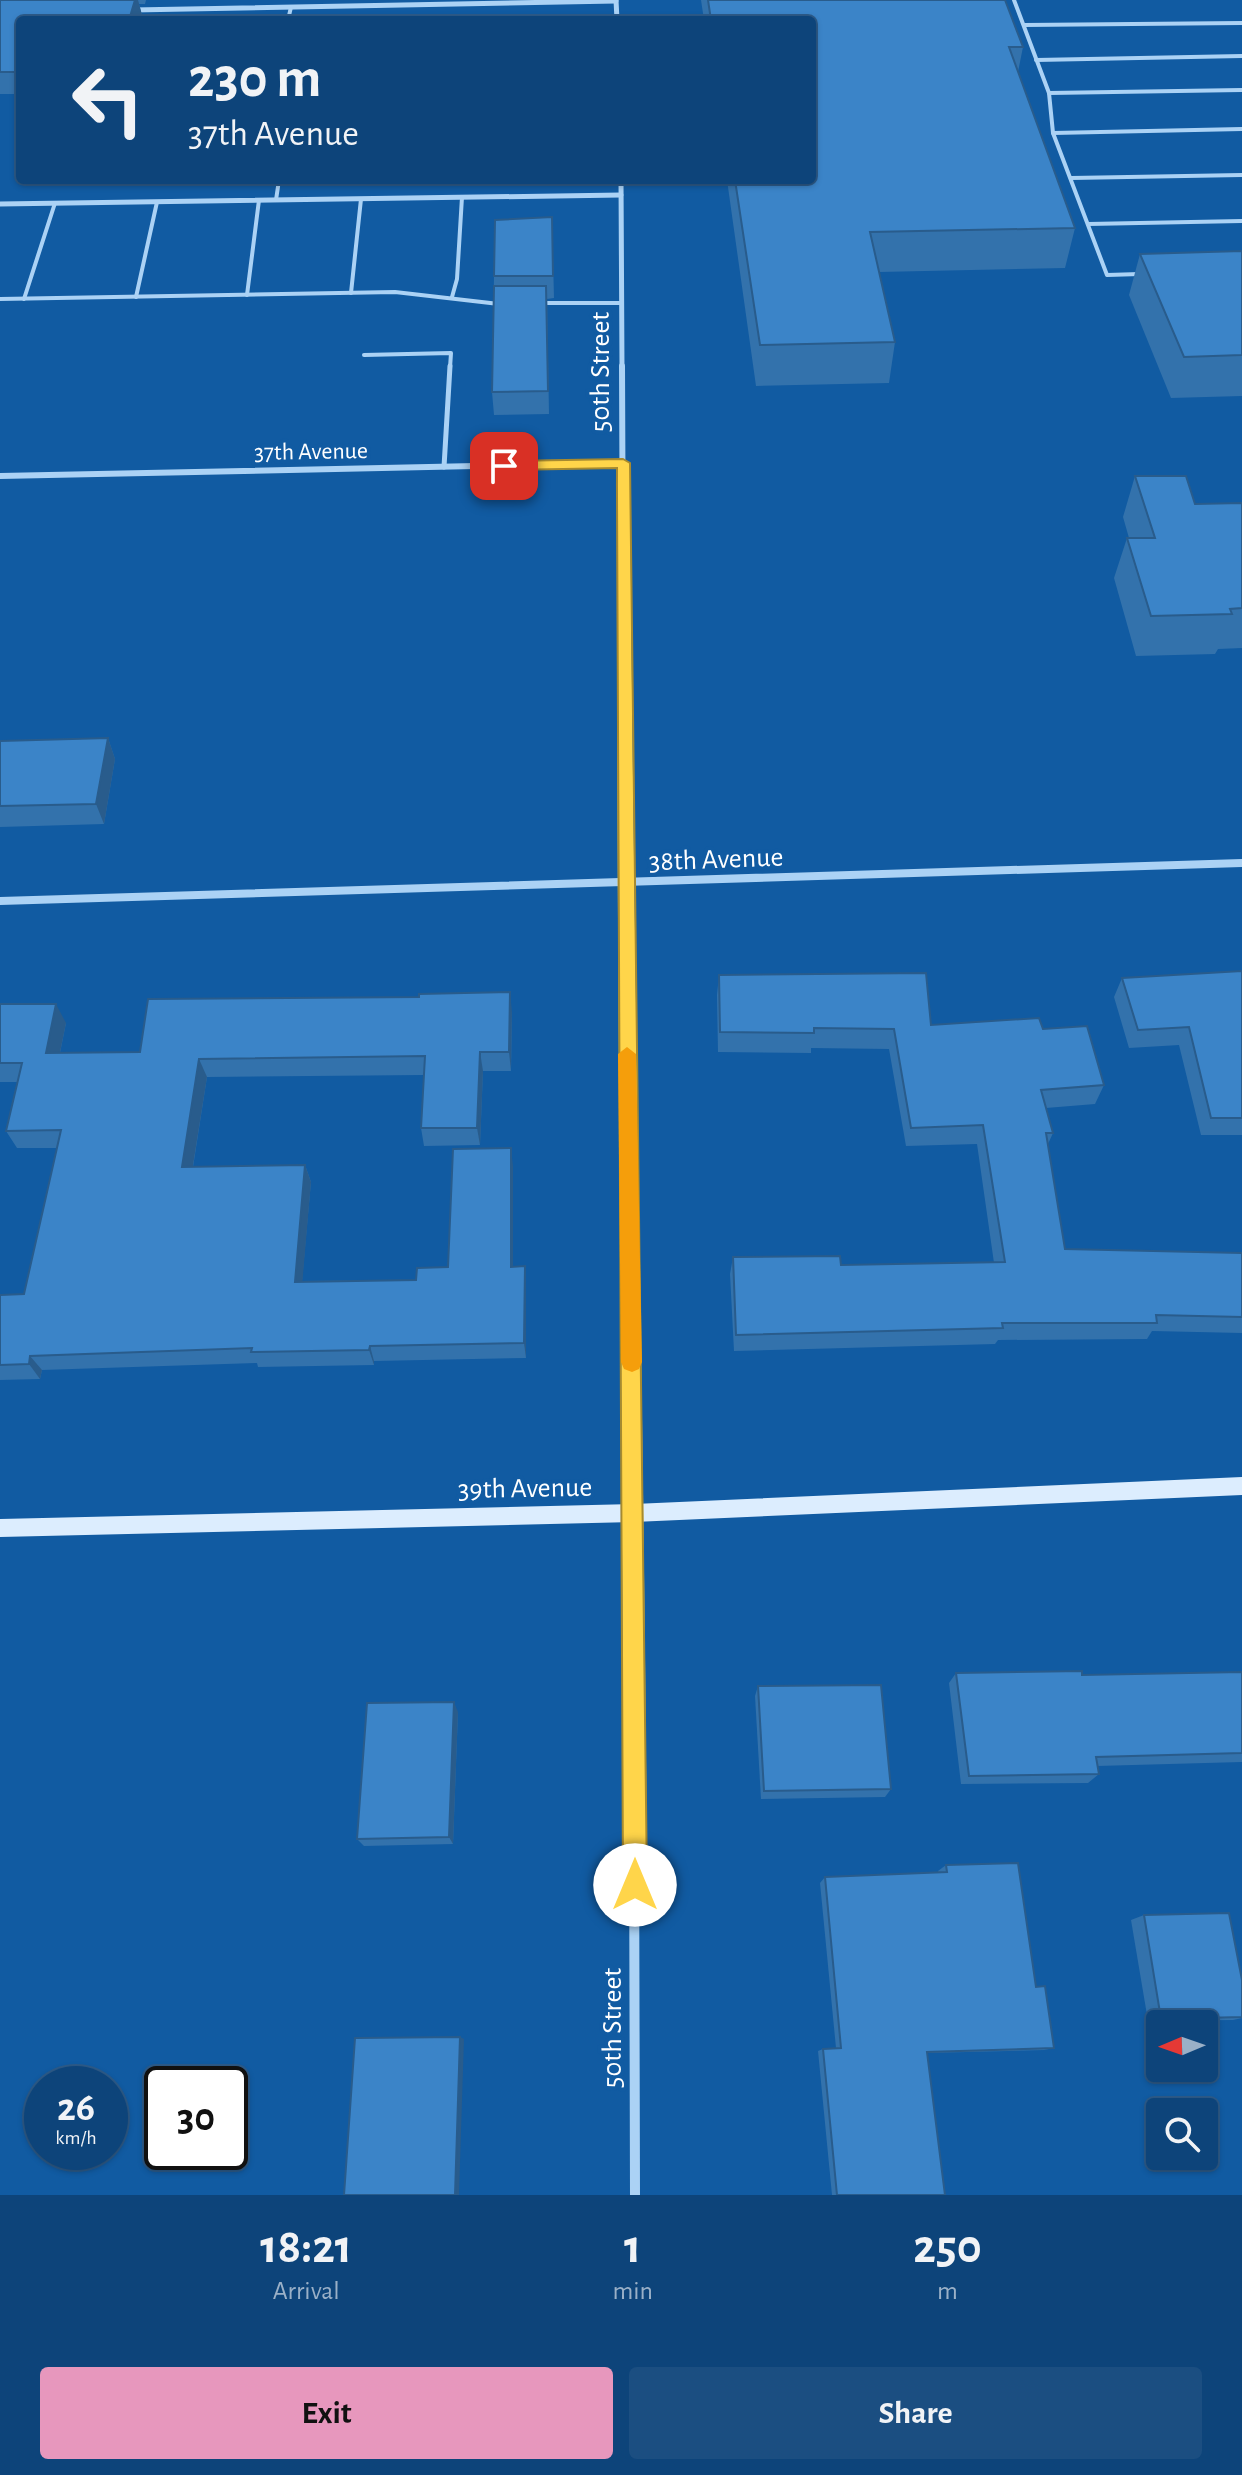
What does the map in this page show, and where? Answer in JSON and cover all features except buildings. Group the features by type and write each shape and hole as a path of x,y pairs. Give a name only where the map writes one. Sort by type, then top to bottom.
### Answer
{"main road":[{"name":"39th Avenue","path":"0,1528 634,1513 1242,1486"}],"street":[{"path":"122,10 616,0"},
{"name":"50th Street","path":"621,184 624,883 634,1513 635,2195"},
{"path":"0,204 621,195"},
{"name":"37th Avenue","path":"0,476 623,463"},
{"name":"38th Avenue","path":"0,901 1242,863"}],"lane":[{"path":"1014,0 1049,93 1053,133 1107,275 1152,274"},
{"path":"289,16 291,7"},
{"path":"1024,25 1242,23"},
{"path":"1036,60 1242,56"},
{"path":"1049,93 1242,90"},
{"path":"1053,133 1242,129"},
{"path":"1071,178 1242,175"},
{"path":"276,200 278,184"},
{"path":"452,297 457,279 462,197"},
{"path":"351,293 361,199"},
{"path":"247,295 259,200"},
{"path":"136,297 157,202"},
{"path":"24,299 55,203"},
{"path":"1088,224 1242,221"},
{"path":"0,299 395,292 500,304"},
{"path":"530,304 622,303"},
{"path":"364,355 451,353 444,467"}],"slow traffic":[{"path":"627,1054 632,1362"}],"route":[{"path":"504,466 623,463 624,883 634,1513 635,1885"}]}
